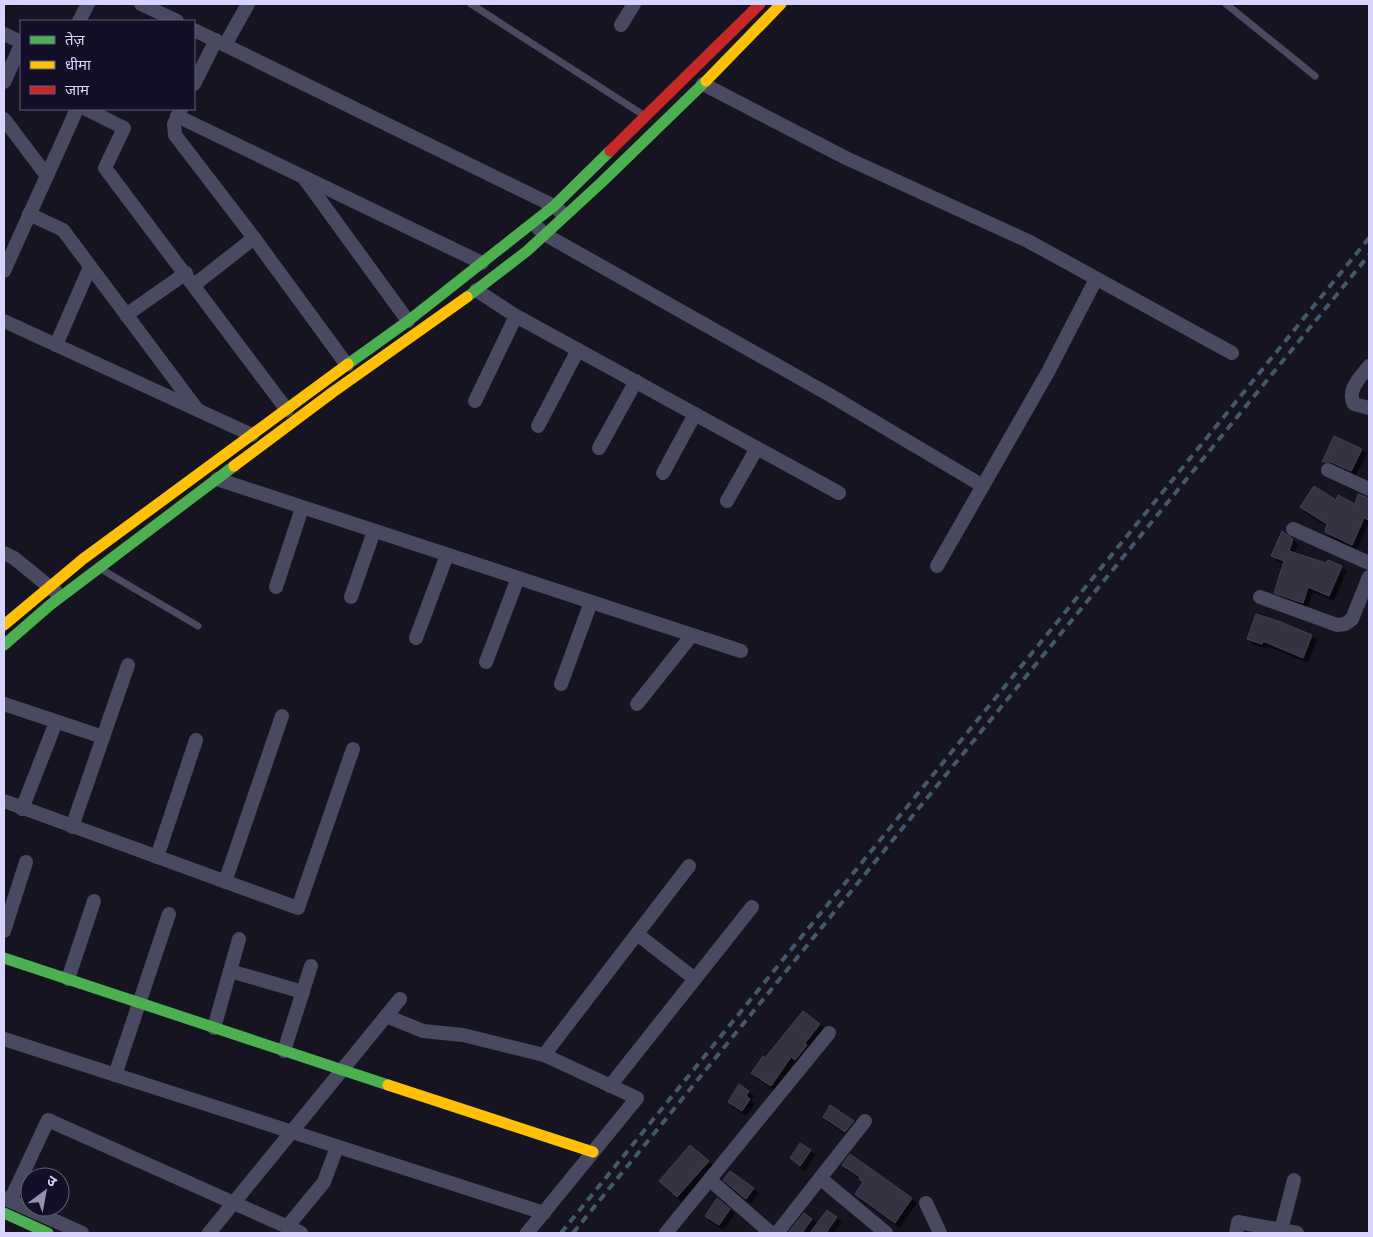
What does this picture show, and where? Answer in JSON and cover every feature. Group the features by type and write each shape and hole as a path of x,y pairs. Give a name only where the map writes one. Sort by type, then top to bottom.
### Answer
{"main road":[{"path":"4,645 55,591 150,510 408,321 534,224 760,4"},
{"path":"4,625 55,591 99,568 333,392 476,290 546,235 703,84 781,4"},
{"path":"4,958 592,1152"},
{"path":"6,1204 48,1233"}],"street":[{"path":"80,20 88,4"},
{"path":"141,4 175,20"},
{"path":"195,82 248,4"},
{"path":"621,25 634,4"},
{"path":"195,30 554,206 566,216"},
{"path":"4,34 20,43"},
{"path":"4,82 20,46"},
{"path":"703,84 846,158 1028,241 1232,353"},
{"path":"4,271 77,110"},
{"path":"88,110 124,128 105,168 287,410"},
{"path":"347,365 254,238 175,135 174,124 179,112 304,177 482,263"},
{"path":"4,119 47,176"},
{"path":"304,177 408,321"},
{"path":"30,214 63,230 197,410"},
{"path":"534,224 546,235 828,394 983,486"},
{"path":"126,315 190,279 254,238"},
{"path":"56,345 90,267"},
{"path":"937,566 1062,347 1096,279"},
{"path":"476,290 516,316 839,494"},
{"path":"474,401 516,316"},
{"path":"4,320 252,435"},
{"path":"538,426 578,350"},
{"path":"1369,366 1352,389 1351,398 1354,404 1369,408"},
{"path":"600,448 636,382"},
{"path":"663,473 695,414"},
{"path":"727,501 757,448"},
{"path":"1328,470 1369,489"},
{"path":"218,479 741,651"},
{"path":"276,587 302,508"},
{"path":"1294,529 1369,564"},
{"path":"351,597 374,531"},
{"path":"4,553 14,558 55,591"},
{"path":"416,638 447,555"},
{"path":"1260,597 1337,625 1345,624 1352,619 1369,577"},
{"path":"486,662 518,578"},
{"path":"561,684 591,602"},
{"path":"637,704 692,635"},
{"path":"72,827 128,665"},
{"path":"4,704 103,737"},
{"path":"225,882 282,716"},
{"path":"22,809 56,722"},
{"path":"158,858 196,740"},
{"path":"4,801 298,908 353,749"},
{"path":"4,931 26,862"},
{"path":"544,1055 689,866"},
{"path":"68,979 94,901"},
{"path":"610,1086 752,907"},
{"path":"115,1075 169,914"},
{"path":"637,934 695,979"},
{"path":"214,1028 240,939"},
{"path":"284,1051 311,966"},
{"path":"230,971 303,992"},
{"path":"209,1233 400,1000"},
{"path":"386,1016 423,1031 463,1035 544,1055 637,1098 528,1233"},
{"path":"666,1233 829,1033"},
{"path":"4,1039 544,1213"},
{"path":"82,1233 6,1204 48,1120 301,1233"},
{"path":"777,1233 865,1121"},
{"path":"288,1227 324,1182 337,1147"},
{"path":"820,1178 886,1233"},
{"path":"710,1180 771,1233"},
{"path":"1281,1230 1294,1180"},
{"path":"926,1203 940,1233"},
{"path":"1236,1233 1238,1222 1297,1233"}],"lane":[{"path":"471,4 646,117"},
{"path":"1226,4 1315,76"},
{"path":"99,568 198,626"}],"building":[{"path":"1334,436 1362,449 1351,471 1331,462 1322,462"},
{"path":"1314,486 1336,500 1338,495 1355,504 1358,494 1369,498 1369,520 1364,518 1352,545 1325,532 1327,524 1300,507"},
{"path":"1282,531 1293,539 1289,551 1326,563 1328,560 1342,566 1329,596 1308,587 1303,603 1274,593 1284,561 1271,556"},
{"path":"1256,614 1312,635 1303,658 1263,641 1262,644 1247,639"},
{"path":"803,1011 820,1024 805,1043 807,1045 795,1060 791,1057 771,1086 751,1073 763,1056 765,1058"},
{"path":"739,1084 749,1091 746,1096 750,1099 742,1111 728,1102"},
{"path":"830,1105 854,1121 845,1132 823,1117"},
{"path":"800,1143 811,1150 800,1166 790,1158"},
{"path":"690,1145 709,1161 677,1197 659,1181"},
{"path":"850,1154 912,1198 895,1223 855,1194 863,1182 859,1179 860,1177 842,1165"},
{"path":"730,1171 754,1188 746,1199 723,1180"},
{"path":"717,1198 730,1209 719,1225 705,1216"},
{"path":"827,1210 837,1217 826,1233 810,1233"},
{"path":"804,1213 812,1219 802,1233 788,1233"}],"railway":[{"path":"561,1233 1369,238"},
{"path":"573,1233 1369,255"}],"traffic: fast":[{"path":"467,297 527,251 602,182 706,81"},
{"path":"348,364 408,321 554,206 610,151"},
{"path":"4,645 50,605 234,466"},
{"path":"4,958 388,1085"},
{"path":"4,1213 48,1233"}],"traffic: slow":[{"path":"706,81 781,4"},
{"path":"234,466 333,392 467,297"},
{"path":"4,625 83,559 348,364"},
{"path":"388,1085 593,1152"}],"traffic: jam":[{"path":"610,151 760,4"}]}
